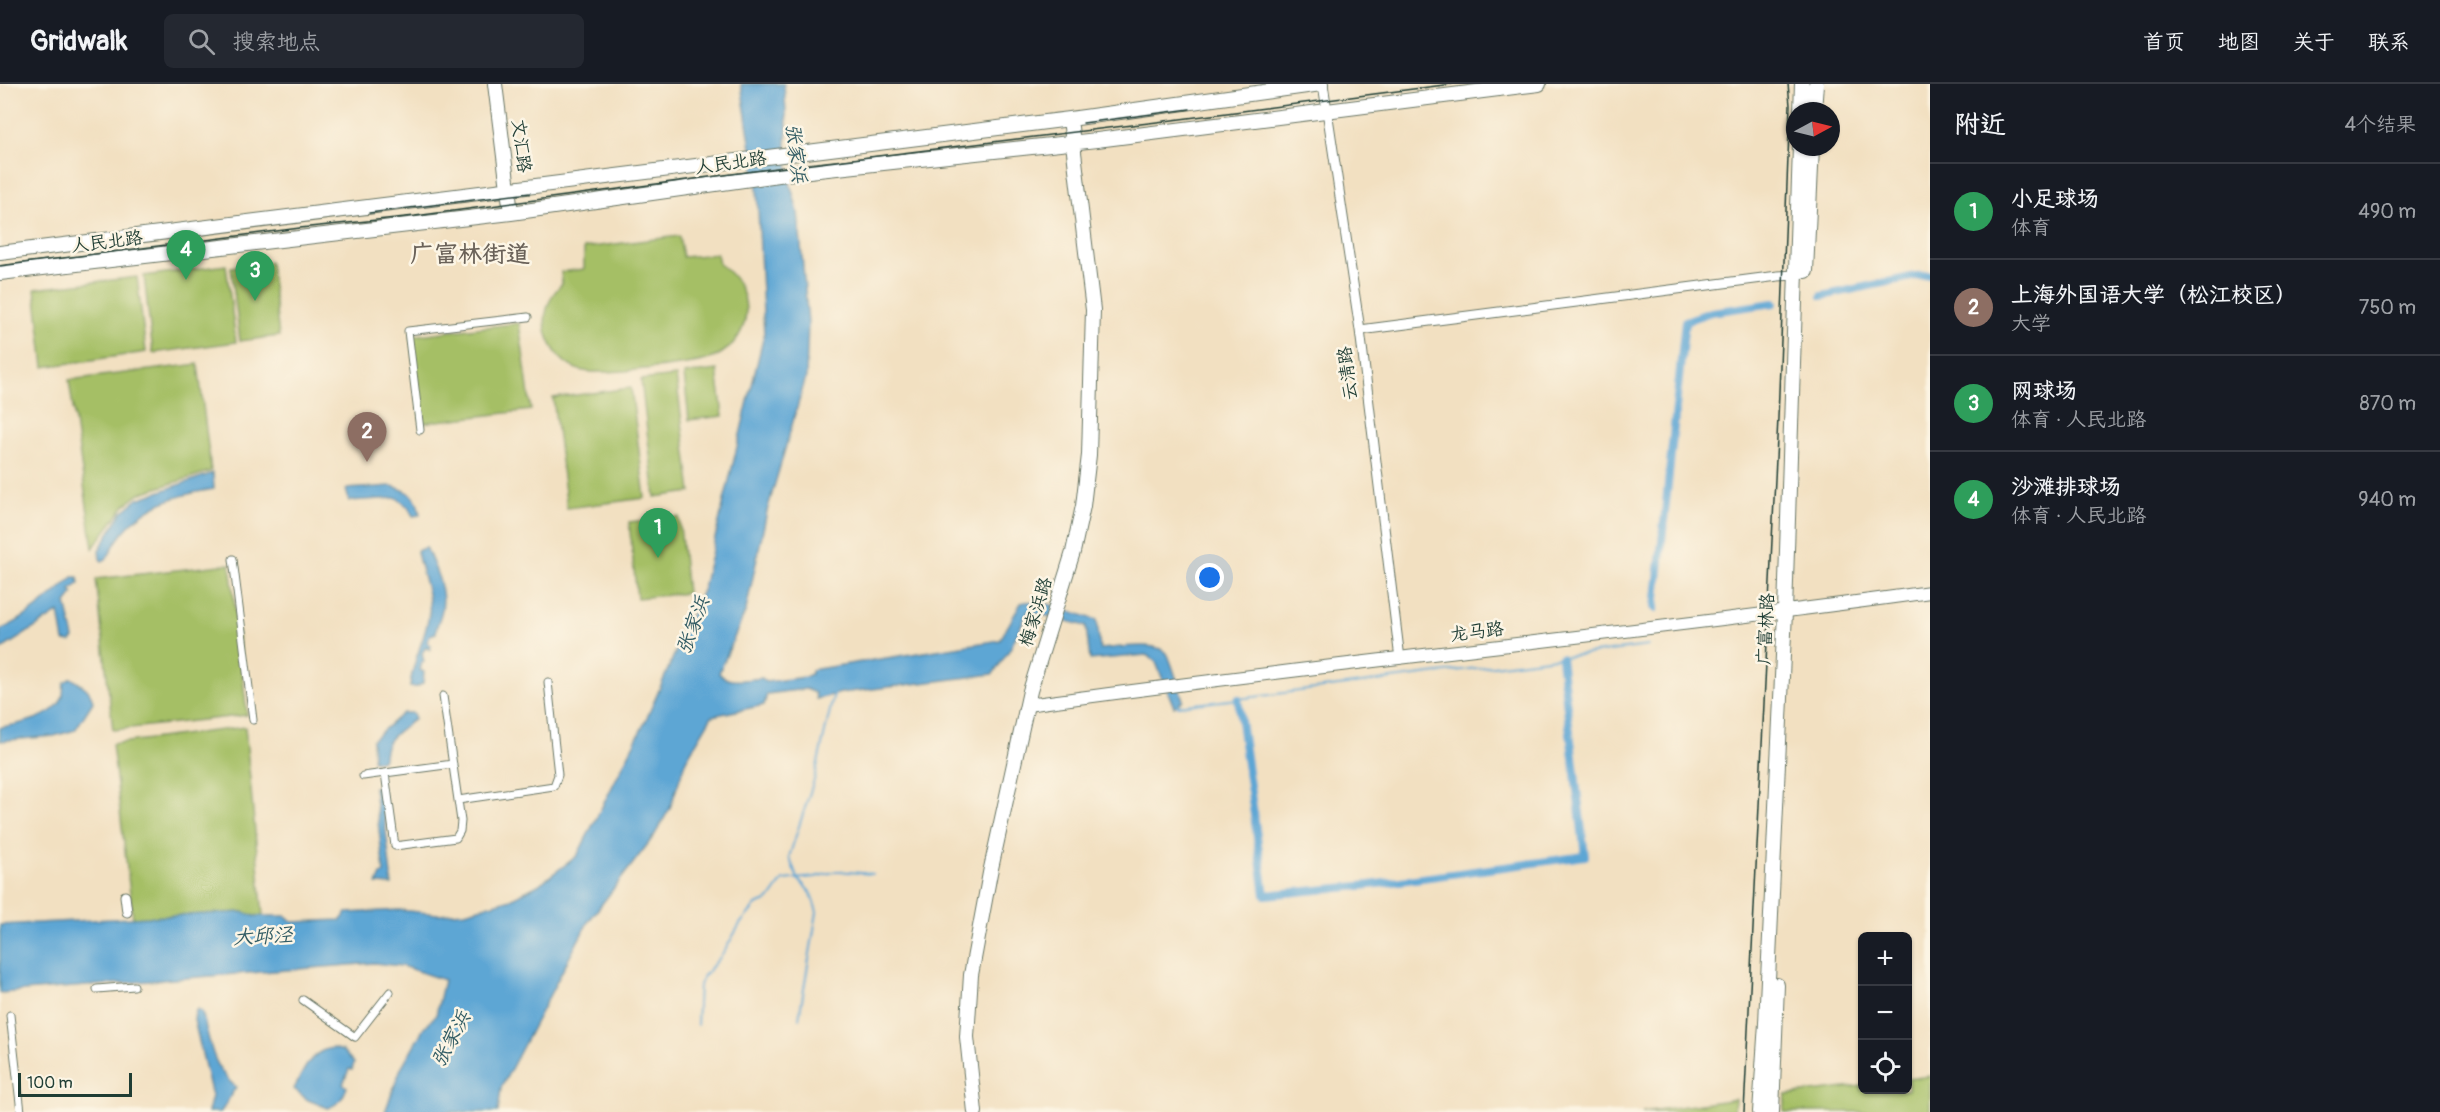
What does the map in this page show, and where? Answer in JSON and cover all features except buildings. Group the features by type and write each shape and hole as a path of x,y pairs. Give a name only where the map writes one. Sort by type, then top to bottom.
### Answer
{"main road":[{"name":"文汇路","path":"495,84 511,213"},
{"name":"人民北路","path":"0,253 1070,119 1322,84"},
{"name":"人民北路","path":"0,273 511,213 800,172 1327,112 1539,84"},
{"path":"1801,102 1802,84"},
{"path":"1815,102 1816,84"},
{"name":"梅家浜路","path":"975,1112 967,1037 971,975 990,873 1028,705 1073,552 1083,506 1089,455 1093,310 1070,119"},
{"name":"广富林路","path":"1772,1112 1789,611 1800,156"},
{"name":"广富林路","path":"1760,1112 1789,611 1812,156"}],"street":[{"name":"云清路","path":"1322,84 1360,330 1400,659"},
{"path":"1360,330 1796,275"},
{"path":"420,430 408,331 528,317"},
{"path":"233,559 253,720"},
{"name":"龙马路","path":"1028,705 1182,683 1400,659 1930,592"},
{"path":"458,800 554,786 558,775 548,682"},
{"path":"385,773 395,846 456,838 460,831 461,821 443,696"},
{"path":"363,776 453,764"},
{"path":"125,896 127,912"},
{"path":"97,989 134,986"},
{"path":"303,1000 355,1037 390,992"},
{"path":"10,1015 21,1112"}],"green space":[{"path":"679,236 683,257 717,254 719,264 731,274 739,286 746,312 744,325 738,337 728,348 706,360 630,370 584,371 560,358 547,334 545,320 547,307 562,284 561,272 584,269 584,248"},
{"path":"270,262 279,336 240,341 231,267"},
{"path":"226,265 236,342 153,353 144,276"},
{"path":"137,277 146,352 44,367 35,289"},
{"path":"519,323 531,410 421,423 411,336"},
{"path":"198,364 211,471 141,493 125,505 93,548 69,380"},
{"path":"717,370 723,416 689,420 684,374"},
{"path":"676,376 691,492 655,497 641,380"},
{"path":"631,388 645,498 567,508 553,398"},
{"path":"679,517 687,593 637,598 629,522"},
{"path":"230,564 247,715 113,730 96,579"},
{"path":"245,727 263,916 243,912 133,918 112,744"},
{"path":"1930,1076 1930,1112 1784,1112 1786,1095 1858,1086 1858,1094 1912,1094 1912,1078"},
{"path":"1735,1099 1734,1112 1642,1112 1723,1101"}],"water":[{"path":"741,84 784,84 786,144 790,183 798,212 808,322 806,377 767,511 746,610 719,673 733,680 762,678 766,682 805,677 811,674 811,670 1000,640 1021,603 1037,602 1097,620 1100,649 1147,646 1164,650 1170,660 1183,700 1174,707 1155,660 1146,655 1090,660 1086,626 1028,611 1010,649 993,674 841,693 816,699 815,693 806,689 767,694 764,705 712,716 686,760 670,808 654,836 588,922 501,1088 498,1112 385,1112 401,1068 424,1028 436,1015 444,980 402,966 374,963 0,993 0,925 243,912 254,916 286,916 293,922 341,920 347,913 399,910 438,914 465,912 511,899 538,885 577,856 646,720 703,588 764,335 757,187"},
{"path":"213,473 214,489 173,498 149,510 127,527 106,559 102,561 100,559 99,550 122,512 138,499"},
{"path":"392,486 412,495 420,515 413,516 408,507 397,498 349,501 346,489"},
{"path":"426,547 436,570 443,601 436,633 430,635 427,642 431,645 430,650 426,647 422,653 424,662 420,670 424,672 423,683 417,687 410,687 413,668 429,615 427,591 417,551"},
{"path":"73,577 78,577 79,584 70,590 73,594 66,603 74,638 71,642 64,641 59,612 0,650 0,630 29,613"},
{"path":"71,678 88,691 93,702 75,730 54,736 0,741 0,728 36,719 58,705 63,695 64,683"},
{"path":"403,713 412,713 415,718 390,739 384,758 380,761 373,760 372,740"},
{"path":"381,786 392,885 377,884 384,873 374,787"},
{"path":"198,1009 202,1012 216,1062 236,1087 221,1112 208,1112 212,1096 194,1020"},
{"path":"333,1048 343,1051 354,1063 343,1084 347,1087 342,1097 335,1105 328,1108 308,1100 294,1089 313,1057"}],"waterway":[{"path":"1822,296 1930,275"},
{"path":"1655,608 1685,321 1711,312 1774,303"},
{"path":"1177,704 1178,706 1238,699 1648,646"},
{"path":"1238,699 1265,895 1370,885 1585,856 1561,658"},
{"path":"799,1018 817,912 811,893 798,879 789,857 814,780 834,693"},
{"path":"697,1025 699,985 703,977 722,955 740,924 756,905 769,900 783,880 815,877 837,871 873,874"}],"tram line":[{"path":"0,266 300,228 415,216 1452,84"},
{"path":"1744,1112 1778,418 1790,105 1788,84"},
{"path":"1083,123 1190,109"},
{"path":"369,213 530,193"}],"place":[{"name":"沙滩排球场","path":"186,280"},
{"name":"网球场","path":"255,301"},
{"name":"上海外国语大学（松江校区）","path":"367,462"},
{"name":"小足球场","path":"658,558"}],"district":[{"name":"广富林街道","path":"470,254"}],"water label":[{"name":"张家浜","path":"796,153"},
{"name":"张家浜","path":"693,625"},
{"name":"大邱泾","path":"263,936"},
{"name":"张家浜","path":"451,1039"}]}
